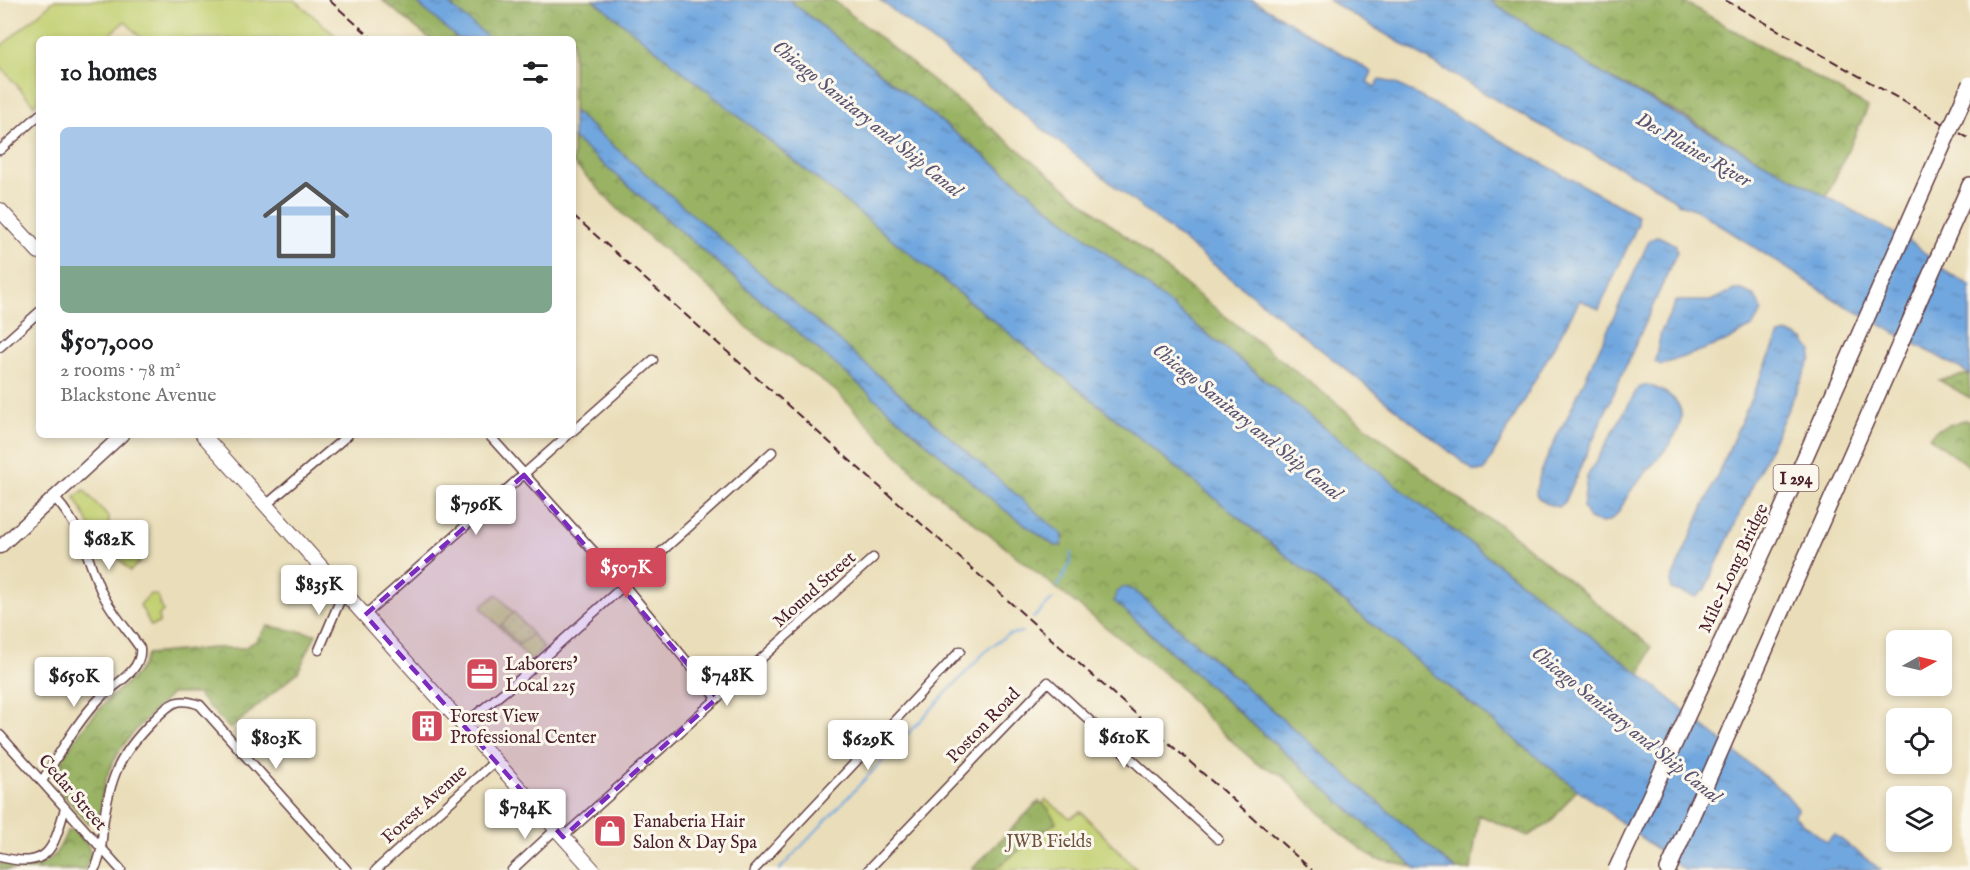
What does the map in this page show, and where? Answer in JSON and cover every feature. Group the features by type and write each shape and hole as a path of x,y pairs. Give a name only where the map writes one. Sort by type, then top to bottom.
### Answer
{"highway":[{"name":"Mile-Long Bridge","path":"1616,870 1768,541 1970,84"},
{"name":"I 294","path":"1668,870 1970,184"}],"main road":[{"path":"0,210 36,249"},
{"path":"206,438 593,870"}],"street":[{"path":"0,150 36,118"},
{"path":"0,347 36,315"},
{"path":"576,428 653,360"},
{"path":"0,547 119,438"},
{"path":"266,505 344,438"},
{"path":"492,438 623,584 717,698"},
{"path":"365,615 565,438"},
{"path":"463,725 526,673 772,452"},
{"path":"42,781 92,707 134,668 141,655 140,648 101,590 90,557 73,521 54,497"},
{"name":"Mound Street","path":"512,870 560,833 717,698 873,558"},
{"path":"319,650 344,591"},
{"path":"754,870 960,651"},
{"name":"Poston Road","path":"868,870 1048,682 1218,839"},
{"path":"94,870 100,848 107,795 121,759 131,743 171,704 185,699 200,705 347,870"},
{"name":"Cedar Street","path":"0,735 121,870"},
{"name":"Forest Avenue","path":"376,870 495,761"},
{"path":"0,857 32,862 43,857 51,850 57,837 65,808"}],"highlighted area":[{"path":"524,475 717,698 563,837 365,615"}],"green space":[{"path":"55,0 295,0 336,36 139,36 125,21 108,36 36,36 36,103 34,105 0,66 0,47"},
{"path":"382,0 414,0 455,36 426,36"},
{"path":"444,0 594,0 1577,789 1550,823 1528,836 1479,815 1471,870 1456,870 1135,591 1124,587 1140,625 1414,867 1375,859 1340,833 1282,775 1256,763 1210,721 1175,682 925,484 836,391 746,327 720,297 626,217 576,166 576,141 1002,508 1055,546 1065,538 576,114 576,36 486,36"},
{"path":"789,0 833,0 1197,294 1474,511 1499,524 1651,647 1641,675 1436,517"},
{"path":"1489,0 1681,0 1868,107 1826,198 1678,113 1604,75"},
{"path":"1969,374 1970,398 1939,380"},
{"path":"1964,420 1970,421 1970,467 1929,437 1938,429"},
{"path":"84,490 109,518 107,541 100,544 75,497"},
{"path":"119,538 140,562 130,571 109,547"},
{"path":"150,594 157,595 163,611 159,615 159,623 151,626 140,605"},
{"path":"497,594 544,648 531,661 481,607"},
{"path":"514,612 532,634 519,645 501,625"},
{"path":"267,626 316,634 298,672 230,729 197,694 171,694 120,750 106,780 100,820 87,823 56,786 57,775 76,738 95,714 137,672 147,654 214,648 244,648 256,641"},
{"name":"JWB Fields","path":"1046,800 1070,818 1081,812 1137,870 979,870"},
{"path":"1039,801 1048,808 1056,822 994,870 971,870"},
{"path":"73,830 88,845 91,858 84,870 0,870 0,863 24,866 42,864 56,853 67,831"}],"water":[{"path":"414,0 444,0 486,36 455,36"},
{"name":"Chicago Sanitary and Ship Canal","path":"594,0 789,0 1436,517 1641,675 1786,794 1798,809 1793,815 1827,842 1834,834 1881,870 1684,870 1577,789"},
{"path":"880,0 1253,0 1372,72 1367,82 1375,87 1380,80 1395,83 1637,215 1638,224 1599,309 1580,300 1484,471 1474,471"},
{"name":"Des Plaines River","path":"1328,0 1489,0 1604,75 1914,244 1951,275 1970,285 1970,374 1839,302 1697,210 1678,203 1660,189 1520,114"},
{"path":"576,114 1063,535 1062,545 1055,546 1002,508 576,141"},
{"path":"1658,236 1676,245 1677,252 1565,502 1558,507 1547,503 1537,496 1536,491 1547,459 1649,241"},
{"path":"1734,290 1742,290 1755,296 1762,311 1752,327 1725,342 1661,365 1655,361 1661,332 1676,301 1710,301"},
{"path":"1789,333 1804,340 1812,351 1811,359 1705,589 1696,597 1671,589 1671,581 1779,335"},
{"path":"1647,385 1669,395 1679,406 1681,419 1676,434 1632,489 1614,517 1603,523 1589,519 1583,507 1587,477 1638,388"},
{"path":"1124,587 1135,591 1456,870 1417,870 1114,601 1116,593"}],"waterway":[{"path":"1058,587 1070,563 1071,553"},
{"path":"1033,618 1053,599"},
{"path":"779,870 988,649 1007,635 1022,632"}],"railway":[{"path":"329,0 370,36"},
{"path":"1725,0 1970,139"},
{"path":"576,218 1312,870"}],"place":[{"name":"Laborers' Local 225","path":"482,674"},
{"name":"Forest View Professional Center","path":"427,726"},
{"name":"Fanaberia Hair Salon & Day Spa","path":"610,831"}]}
